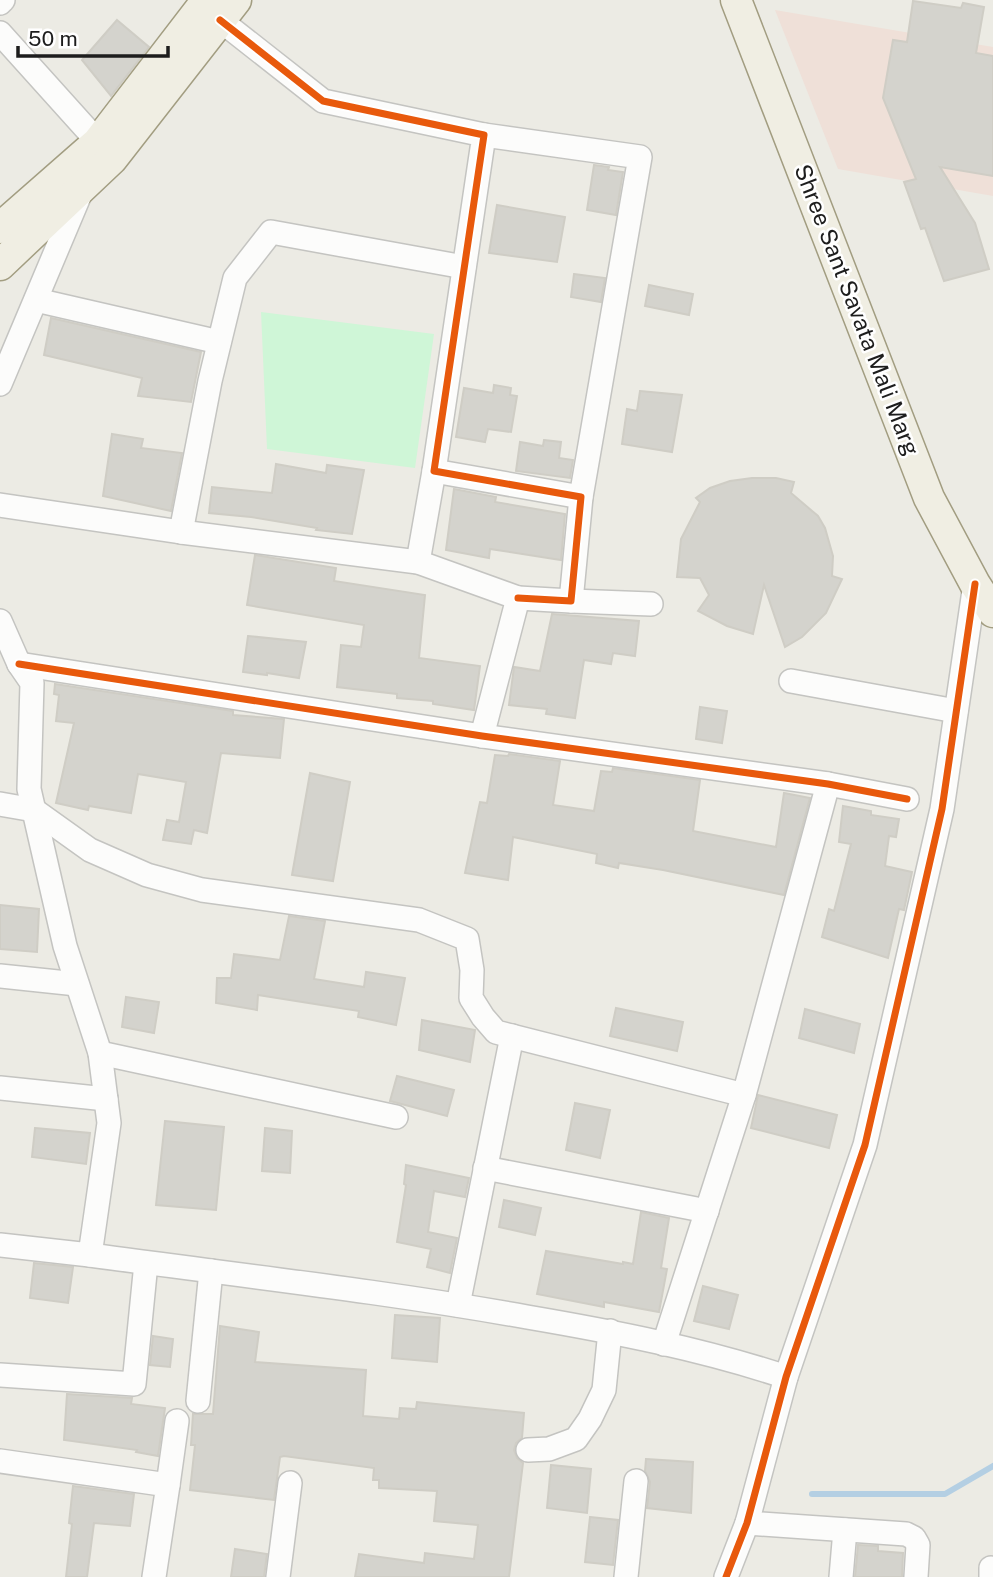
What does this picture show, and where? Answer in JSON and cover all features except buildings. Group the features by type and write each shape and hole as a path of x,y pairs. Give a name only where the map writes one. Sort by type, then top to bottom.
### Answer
{"main road":[{"name":"Shree Sant Savata Mali Marg","path":"736,0 929,498 993,612"},
{"path":"0,265 84,186 105,150 221,7"},
{"path":"0,228 105,150"}],"street":[{"path":"221,7 323,101 484,135 640,158 581,497 571,601"},
{"path":"0,33 105,150"},
{"path":"418,562 484,135"},
{"path":"0,384 84,186"},
{"path":"181,533 234,278 271,232 464,267"},
{"path":"36,300 219,342"},
{"path":"433,471 581,497"},
{"path":"0,505 181,533 418,562 518,598 650,604"},
{"path":"726,1577 747,1523 786,1377 865,1145 942,809 975,584"},
{"path":"482,736 518,598"},
{"path":"0,621 19,664 32,683 29,789 65,946 100,1053 109,1123 90,1255"},
{"path":"19,664 482,736 828,784 908,799"},
{"path":"791,681 956,711"},
{"path":"664,1344 744,1095 828,784"},
{"path":"0,804 34,810 90,850 147,875 202,890 419,919 467,939 472,970 471,998 496,1032 744,1095"},
{"path":"0,976 77,984"},
{"path":"458,1305 512,1036"},
{"path":"100,1053 396,1117"},
{"path":"0,1088 106,1099"},
{"path":"485,1168 707,1211"},
{"path":"0,1245 458,1305 610,1331 744,1363 786,1377"},
{"path":"0,1375 134,1384 146,1263"},
{"path":"198,1401 211,1271"},
{"path":"528,1450 550,1449 576,1439 590,1419 604,1390 610,1331"},
{"path":"154,1577 177,1421"},
{"path":"0,1461 168,1485"},
{"path":"626,1577 636,1481"},
{"path":"278,1577 290,1483"},
{"path":"747,1523 906,1534 914,1538 918,1545 916,1577"},
{"path":"841,1577 845,1530"}],"shaded area":[{"path":"775,10 993,47 993,196 838,169"}],"green space":[{"path":"261,312 434,334 415,468 267,449"}],"waterway":[{"path":"812,1494 945,1494 993,1466"}],"cycle path":[{"path":"220,20 323,101 484,135 434,471 581,497 571,601 518,598"},
{"path":"726,1577 747,1523 786,1377 865,1145 942,809 975,584"},
{"path":"19,664 482,736 828,784 907,799"}]}
